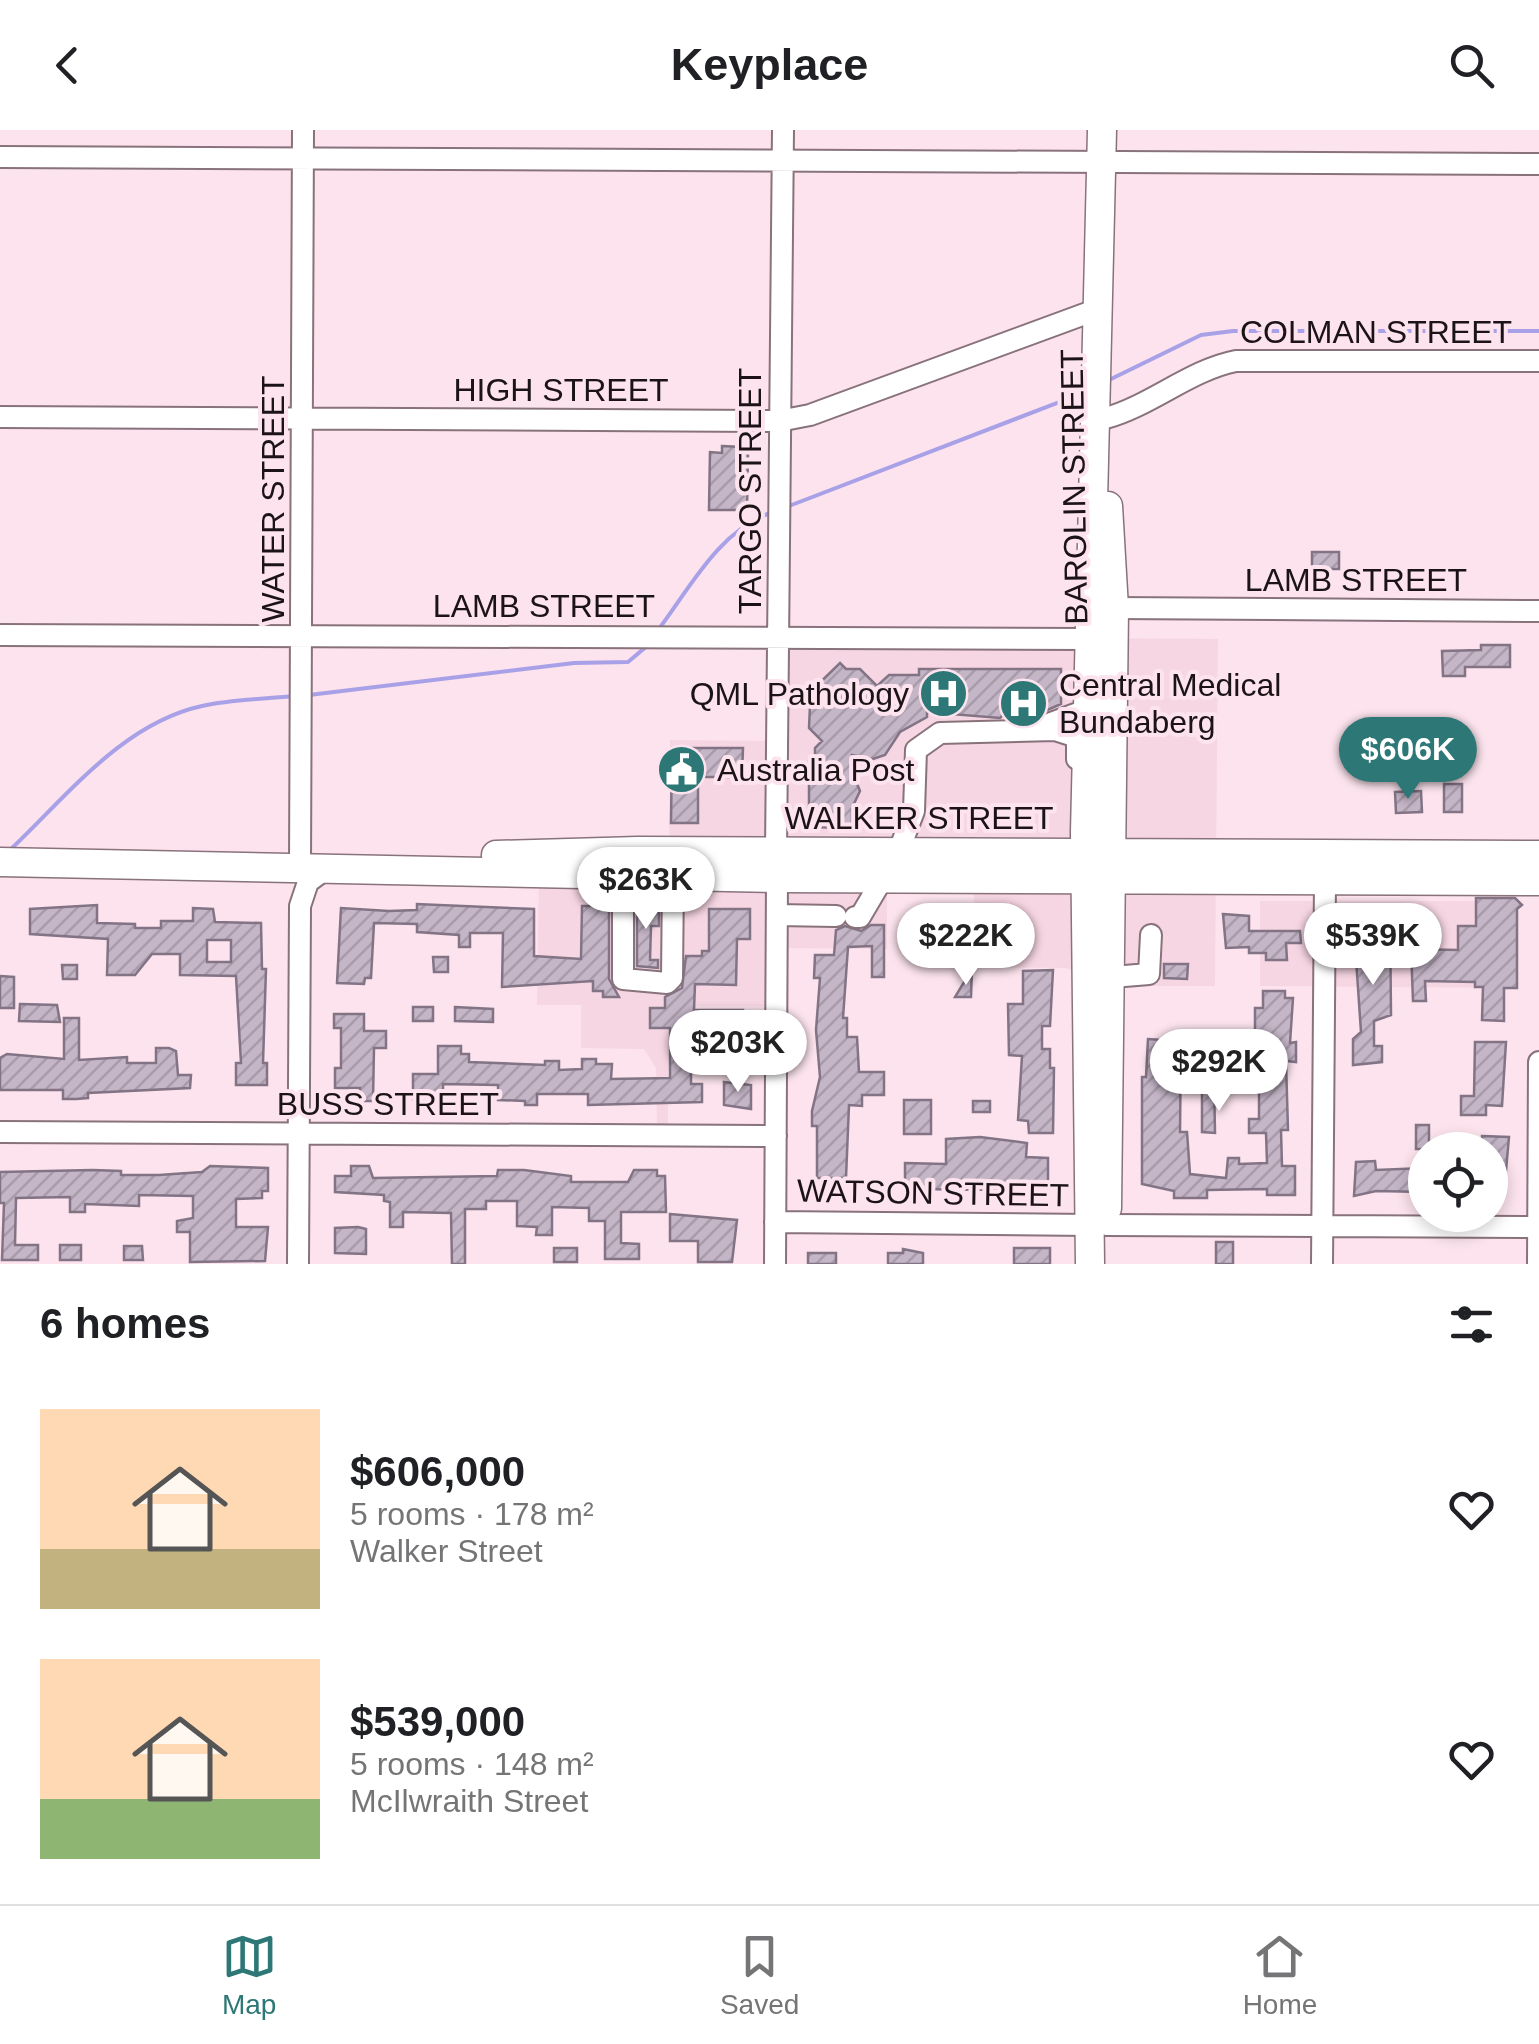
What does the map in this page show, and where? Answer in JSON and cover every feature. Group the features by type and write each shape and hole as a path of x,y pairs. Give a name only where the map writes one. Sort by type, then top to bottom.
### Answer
{"main road":[{"name":"BAROLIN STREET","path":"1102,130 1102,392 1114,608 1098,867 1098,1225 1106,1264"},
{"name":"BAROLIN STREET","path":"1090,1264 1098,1225 1112,976 1086,794 1087,639 1102,392"},
{"path":"1087,639 1095,633 1103,607 1103,551 1109,530"},
{"name":"WALKER STREET","path":"777,865 818,878 892,870 927,853 1325,880 1539,881"},
{"name":"WALKER STREET","path":"13,862 300,860 777,865 892,870 1539,854"},
{"name":"WALKER STREET","path":"119,862 268,867 300,860 329,867 623,876 672,864"}],"street":[{"name":"WATER STREET","path":"300,860 304,130"},
{"name":"TARGO STREET","path":"775,1264 783,130"},
{"path":"0,157 1539,164"},
{"name":"HIGH STREET","path":"0,417 780,421 810,414 1101,308"},
{"name":"COLMAN STREET","path":"1102,392 1126,412 1210,368 1236,361 1539,361"},
{"name":"LAMB STREET","path":"1114,608 1539,611"},
{"name":"LAMB STREET","path":"0,634 1087,639"},
{"path":"1044,730 1051,723 1086,710"},
{"path":"777,915 860,916 892,870 914,811 916,750 934,735 1044,730 1077,736 1076,768 1086,794"},
{"path":"914,811 927,853"},
{"path":"623,876 622,979 666,984 672,978 672,864"},
{"path":"268,867 286,875 300,906"},
{"path":"298,1264 300,906 308,882 329,867"},
{"path":"818,878 841,916"},
{"path":"1322,1264 1325,880"},
{"path":"1112,976 1148,974 1151,935"},
{"path":"1538,1264 1539,1062"},
{"name":"BUSS STREET","path":"0,1132 776,1136"},
{"name":"WATSON STREET","path":"775,1222 1539,1228"}],"shaded area":[{"path":"778,636 1218,639 1215,986 1130,986 1065,968 974,967 974,868 887,868 887,949 776,948 775,1006 668,1006 668,1134 657,1134 656,1068 644,1049 581,1048 581,1005 537,1005 539,863 669,864 670,740 777,741"},
{"path":"1260,901 1509,901 1517,909 1517,988 1260,986"}],"building":[{"path":"722,446 742,447 742,453 748,453 747,510 709,510 710,452 722,453"},
{"path":"1312,552 1339,552 1339,569 1312,569"},
{"path":"1481,645 1510,645 1510,667 1465,667 1465,676 1443,676 1442,651 1481,650"},
{"path":"840,663 846,669 860,669 877,686 889,675 919,675 919,669 1061,669 1061,704 1043,712 1006,712 1000,718 927,712 927,717 900,732 885,755 873,759 852,755 852,772 860,791 852,808 852,828 809,827 809,761 815,761 815,748 822,741 809,728 810,705 803,699"},
{"path":"672,748 743,748 742,777 698,777 698,823 671,823"},
{"path":"1444,784 1462,784 1462,812 1444,812"},
{"path":"1421,791 1422,812 1396,813 1395,792"},
{"path":"1476,898 1515,898 1522,905 1517,909 1517,988 1504,988 1504,1021 1482,1020 1483,987 1475,987 1475,982 1425,981 1426,1001 1413,1001 1411,949 1458,950 1458,926 1476,926"},
{"path":"600,900 609,900 609,979 619,997 603,997 603,991 593,991 593,981 502,987 503,933 470,933 470,947 459,947 459,935 417,932 417,924 374,923 371,978 365,978 364,984 337,983 341,908 417,910 417,904 534,909 534,956 581,959 582,906 600,906"},
{"path":"637,900 659,903 659,926 651,926 650,960 658,960 658,968 637,966"},
{"path":"97,905 97,923 135,924 135,928 161,928 161,921 193,921 193,908 213,909 215,922 261,923 262,969 266,969 263,1063 267,1063 267,1085 236,1085 236,1063 241,1063 236,976 180,975 180,954 152,954 135,975 107,975 108,939 30,934 30,909","holes":["207,940 231,940 231,962 207,962"]},
{"path":"709,909 750,909 750,939 737,939 736,985 695,984 694,1010 743,1010 743,1050 717,1050 717,1030 691,1030 691,1084 702,1084 702,1102 588,1105 588,1094 537,1094 537,1105 525,1105 525,1101 498,1100 498,1085 443,1084 443,1096 413,1099 413,1074 438,1074 438,1046 461,1046 461,1054 469,1054 469,1062 545,1065 545,1061 559,1061 559,1070 582,1069 582,1059 596,1059 596,1064 612,1064 611,1079 670,1078 670,1028 650,1028 650,1008 665,1008 665,997 682,988 686,956 702,956 702,951 709,951"},
{"path":"1375,909 1390,909 1391,1015 1374,1021 1374,1046 1382,1046 1382,1062 1353,1065 1353,1039 1361,1032 1355,944 1371,944"},
{"path":"945,913 960,913 966,919 966,939 950,939 950,954 937,954 935,920"},
{"path":"1223,914 1249,916 1249,931 1300,931 1301,943 1286,943 1287,960 1266,960 1266,953 1249,953 1249,947 1226,948"},
{"path":"871,925 884,925 884,977 872,977 872,946 848,947 843,1018 847,1018 847,1037 857,1037 859,1072 884,1072 884,1095 862,1095 862,1106 849,1105 846,1178 817,1178 817,1126 812,1126 812,1111 820,1077 816,1030 820,978 814,978 815,955 834,955 836,930 845,926 861,931"},
{"path":"433,957 448,957 448,972 434,972"},
{"path":"1164,964 1188,964 1187,979 1164,978"},
{"path":"62,965 77,965 77,979 63,979"},
{"path":"972,969 971,997 955,997"},
{"path":"1053,970 1050,1026 1042,1026 1042,1049 1050,1049 1050,1068 1054,1068 1053,1133 1029,1133 1028,1121 1018,1120 1022,1056 1009,1055 1008,1004 1023,1004 1023,971"},
{"path":"0,976 14,977 14,1008 0,1008"},
{"path":"1263,991 1285,991 1285,998 1293,998 1290,1043 1296,1042 1296,1062 1286,1061 1288,1130 1281,1130 1282,1166 1295,1166 1295,1195 1267,1195 1267,1189 1207,1190 1207,1198 1174,1198 1174,1191 1142,1184 1142,1077 1146,1077 1148,1039 1181,1041 1180,1132 1187,1132 1190,1174 1226,1178 1228,1158 1239,1158 1239,1164 1267,1163 1266,1133 1249,1133 1249,1119 1259,1119 1259,1082 1267,1082 1273,1060 1255,1060 1255,1008 1263,1008"},
{"path":"20,1004 57,1005 60,1022 19,1021"},
{"path":"413,1007 433,1007 433,1021 413,1021"},
{"path":"455,1007 493,1009 493,1022 455,1021"},
{"path":"334,1014 364,1014 364,1031 386,1031 386,1048 374,1048 373,1101 360,1101 360,1088 335,1088 335,1068 341,1068 341,1028 334,1028"},
{"path":"64,1018 79,1018 79,1060 127,1057 127,1063 156,1063 156,1048 169,1048 176,1051 178,1075 191,1075 190,1088 88,1093 88,1098 76,1099 63,1099 63,1090 0,1090 0,1058 7,1054 64,1059"},
{"path":"1475,1042 1506,1042 1502,1106 1486,1105 1486,1115 1461,1115 1461,1096 1474,1096"},
{"path":"1202,1077 1214,1077 1215,1133 1202,1132"},
{"path":"724,1082 751,1085 751,1109 724,1105"},
{"path":"904,1100 931,1100 931,1134 904,1134"},
{"path":"973,1101 990,1101 990,1112 973,1112"},
{"path":"1416,1125 1429,1125 1429,1132 1416,1132"},
{"path":"980,1137 1027,1143 1026,1157 1048,1158 1048,1184 1009,1190 905,1189 905,1163 946,1164 946,1139"},
{"path":"1375,1161 1376,1170 1408,1169 1408,1192 1376,1191 1354,1196 1356,1162"},
{"path":"210,1166 268,1168 268,1191 262,1191 262,1198 236,1199 236,1227 268,1227 265,1261 190,1262 190,1232 177,1232 177,1221 193,1218 193,1196 139,1195 139,1206 85,1204 85,1212 70,1212 70,1197 16,1198 15,1245 38,1245 38,1260 2,1260 4,1203 0,1203 0,1172 93,1170 159,1175 202,1172"},
{"path":"351,1166 369,1166 373,1178 497,1176 498,1170 524,1170 571,1176 571,1182 628,1182 634,1170 657,1170 657,1176 665,1176 666,1212 621,1212 621,1243 639,1244 639,1259 605,1259 605,1221 589,1221 589,1208 552,1207 552,1235 536,1235 537,1227 517,1226 517,1201 486,1201 486,1209 465,1209 465,1264 452,1264 451,1213 403,1212 403,1227 390,1227 390,1202 384,1201 384,1195 335,1192 335,1176 351,1176"},
{"path":"670,1214 737,1220 732,1262 698,1262 698,1241 670,1241"},
{"path":"335,1228 366,1229 366,1254 335,1253"},
{"path":"1216,1242 1233,1242 1233,1264 1216,1264"},
{"path":"60,1245 81,1245 81,1260 60,1260"},
{"path":"124,1246 142,1246 143,1260 124,1260"},
{"path":"554,1248 577,1248 577,1262 554,1262"},
{"path":"1014,1248 1050,1248 1050,1264 1014,1264"},
{"path":"903,1249 923,1253 923,1264 888,1264 888,1253 903,1253"},
{"path":"808,1253 836,1253 836,1264 808,1264"}],"waterway":[{"path":"1109,380 1201,335 1233,331 1539,331"},
{"path":"789,506 1083,393"},
{"path":"658,630 720,547 735,533 770,513"},
{"path":"309,695 574,663 628,662 647,646"},
{"path":"11,849 98,764 147,728 202,706 295,696"}],"place":[{"name":"QML Pathology","path":"944,694"},
{"name":"Central Medical Bundaberg","path":"1024,703"},
{"name":"Australia Post","path":"682,770"}]}
